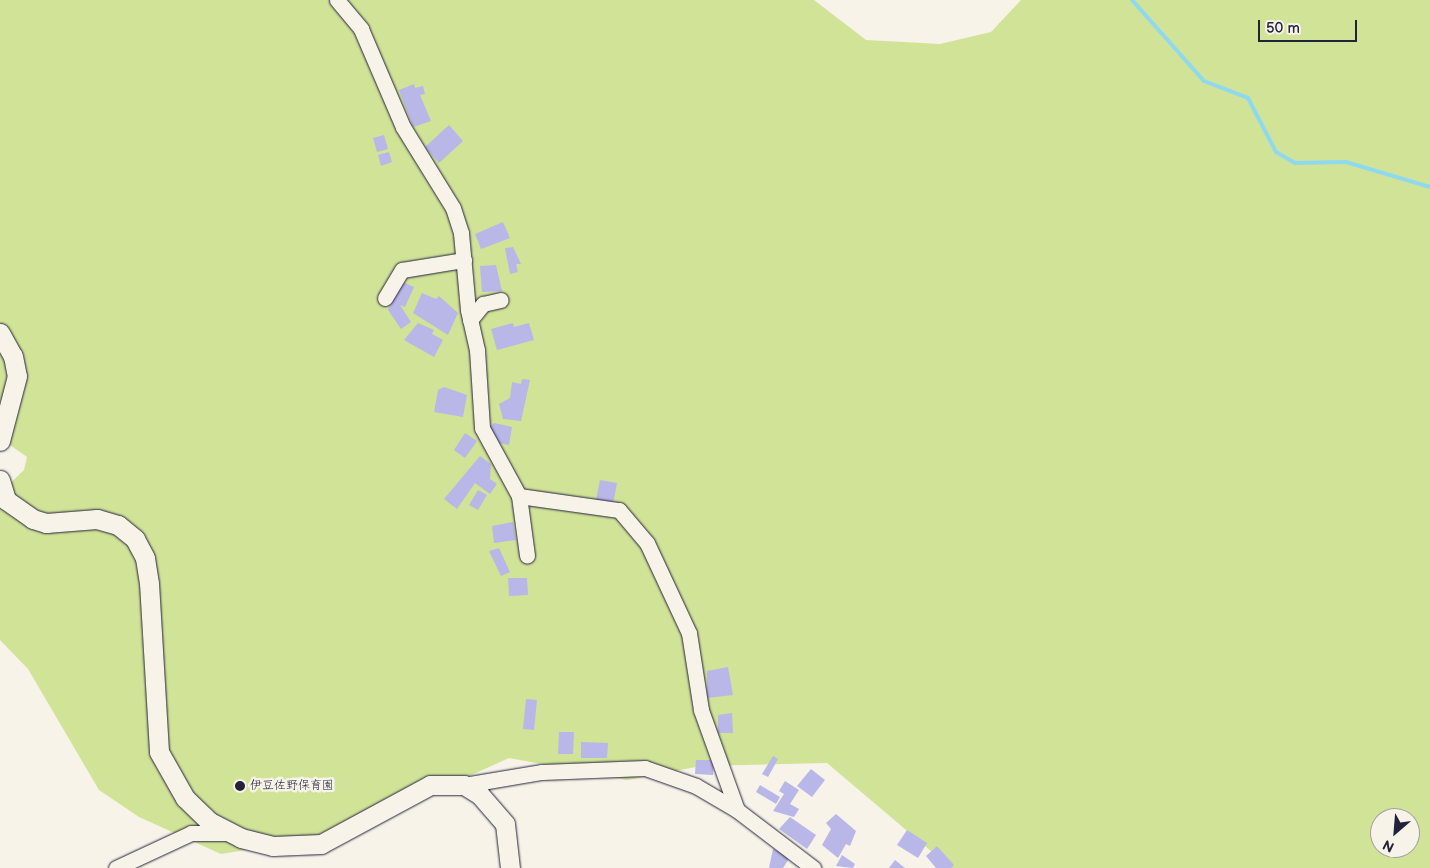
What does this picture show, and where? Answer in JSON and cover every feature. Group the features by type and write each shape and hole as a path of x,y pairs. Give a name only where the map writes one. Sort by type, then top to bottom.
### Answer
{"street":[{"path":"337,0 361,29 403,127 453,208 464,260 470,320 477,350 482,428 519,496 526,555"},
{"path":"385,298 402,270 464,260"},
{"path":"470,320 483,304 501,300"},
{"path":"0,333 13,356 16,376 0,441"},
{"path":"0,480 6,500 32,519 46,523 97,519 118,525 135,539 145,558 149,583 158,752 184,798 210,822 231,833 272,846 320,844 430,785 464,785 542,772 645,768 696,786 737,810 813,868"},
{"path":"519,496 619,510 647,543 689,633 701,710 737,810"},
{"path":"464,785 480,795 505,824 510,868"},
{"path":"116,868 190,833 231,833"}],"green space":[{"path":"0,0 814,0 866,40 940,44 991,32 1021,0 1430,0 1430,868 951,868 827,763 701,766 627,780 509,758 341,834 221,854 139,817 99,790 28,669 0,640 0,493 24,470 27,457 0,438"}],"building":[{"path":"414,84 415,88 423,86 425,94 420,95 431,121 413,127 399,90"},
{"path":"449,125 463,141 439,163 425,147"},
{"path":"384,135 388,149 377,152 373,138"},
{"path":"389,152 392,162 381,166 378,155"},
{"path":"503,222 510,238 481,249 475,234"},
{"path":"513,247 521,264 516,264 518,272 510,274 505,248"},
{"path":"496,265 502,291 482,292 480,266"},
{"path":"400,281 414,287 405,307 400,305 411,322 401,329 388,310"},
{"path":"422,293 436,299 439,296 458,313 448,335 413,313"},
{"path":"418,323 434,330 432,334 443,340 434,357 404,340"},
{"path":"513,323 514,327 529,323 534,340 497,350 491,329"},
{"path":"522,379 530,380 521,421 503,419 499,404 510,398 512,382 521,384"},
{"path":"444,387 467,395 463,417 434,412 438,390"},
{"path":"494,423 512,427 509,445 494,442 487,429"},
{"path":"465,433 477,441 465,458 454,450"},
{"path":"480,456 491,464 490,479 497,484 490,494 475,483 457,509 444,499"},
{"path":"600,480 617,483 613,504 596,500"},
{"path":"478,490 487,495 478,510 469,505"},
{"path":"513,522 516,540 494,543 492,526"},
{"path":"499,548 510,572 501,576 489,551"},
{"path":"508,578 527,578 528,595 509,596"},
{"path":"728,667 733,695 707,698 707,671"},
{"path":"526,699 537,700 534,730 523,729"},
{"path":"732,713 733,733 718,733 718,715"},
{"path":"559,732 574,732 573,754 558,754"},
{"path":"581,742 608,743 607,758 581,758"},
{"path":"773,756 778,759 768,777 762,774"},
{"path":"696,760 714,760 713,775 695,774"},
{"path":"811,769 825,780 812,797 797,786"},
{"path":"785,781 799,790 790,804 799,809 794,817 773,811 784,794 779,791"},
{"path":"760,785 780,797 776,804 756,792"},
{"path":"836,814 856,831 850,846 846,844 838,858 822,845 831,829 826,823"},
{"path":"790,817 816,835 807,849 779,829"},
{"path":"907,830 927,843 918,858 897,845"},
{"path":"937,846 954,865 951,868 936,868 926,856"},
{"path":"773,849 790,857 783,868 769,868"},
{"path":"842,855 855,864 853,868 836,866"},
{"path":"895,860 905,868 889,868"}],"waterway":[{"path":"1132,0 1204,81 1248,98 1276,152 1295,163 1346,162 1430,187"}],"place":[{"name":"伊豆佐野保育園","path":"240,786"}]}
